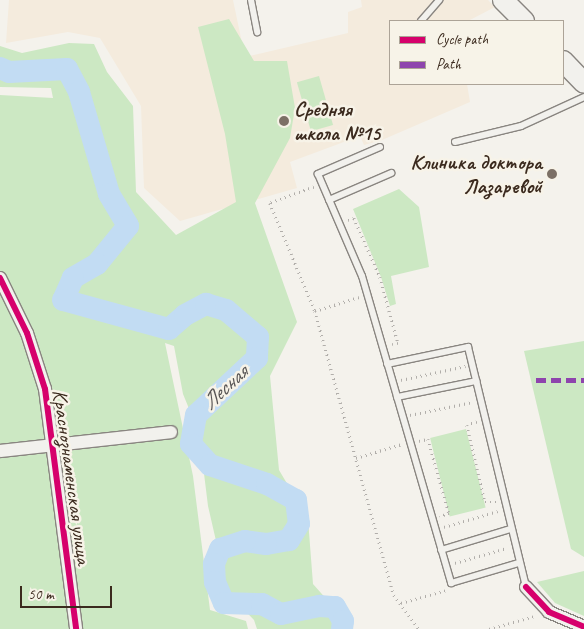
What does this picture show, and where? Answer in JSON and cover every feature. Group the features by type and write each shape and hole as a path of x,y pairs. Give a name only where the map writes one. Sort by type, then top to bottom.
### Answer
{"main road":[{"path":"503,0 523,20"},
{"path":"564,62 584,83"}],"street":[{"name":"Краснознаменская улица","path":"0,278 28,333 45,389 55,446 76,629"},
{"path":"0,451 171,432"},
{"path":"526,587 549,612 582,627"}],"lane":[{"path":"251,0 257,32"},
{"path":"423,20 439,0"},
{"path":"455,142 521,126 584,97"},
{"path":"380,147 318,174 332,198 362,276 392,382 400,397 445,549 446,566 451,583 515,564"},
{"path":"332,198 391,173"},
{"path":"387,364 468,347 472,381 515,564 526,587"},
{"path":"400,397 472,381"},
{"path":"445,549 507,530"}],"path":[{"path":"322,183 270,203 315,311 394,595 419,629"},
{"path":"332,198 344,218 354,218 358,226 380,277 398,344"},
{"path":"315,311 361,297"},
{"path":"461,348 469,365 477,401 476,410"},
{"path":"392,382 469,365"},
{"path":"400,397 406,416 412,423"},
{"path":"406,416 477,401"},
{"path":"478,419 476,423 467,425 485,502 495,501 502,510 515,564"},
{"path":"416,439 428,439 449,513 440,517 439,529 445,549"},
{"path":"356,458 403,444"},
{"path":"439,529 502,510"},
{"path":"446,566 511,547"},
{"path":"490,629 549,612"}],"shaded area":[{"name":"Средняя школа №15","path":"9,0 233,0 245,57 348,33 348,12 362,7 361,0 488,0 495,7 470,20 389,20 389,85 467,85 470,102 382,140 364,145 360,136 290,162 297,188 180,221 144,188 141,106 100,38 68,32 6,43"}],"green space":[{"path":"229,19 254,61 287,61 295,108 290,138 255,203 297,322 270,376 279,470 308,519 313,584 353,629 257,629 254,620 228,593 208,506 199,433 183,394 174,346 165,343 193,476 210,610 246,621 248,629 0,629 0,95 53,98 51,88 0,87 0,46 22,53 69,43 94,44 107,72 133,106 136,192 176,235 236,202 225,134 198,27","holes":["80,272 73,304 63,300"]},
{"path":"319,76 333,125 311,131 297,82"},
{"path":"399,189 419,207 429,267 391,276 396,304 390,306 381,277 353,209"},
{"path":"584,341 584,557 571,549 524,351"},
{"path":"466,429 486,508 450,517 430,438"},
{"path":"584,571 584,616 555,603 537,582"}],"waterway":[{"name":"Лесная","path":"0,68 9,72 67,69 79,92 109,194 128,226 97,264 73,278 63,300 169,329 185,315 206,304 226,310 258,337 257,358 196,415 191,444 210,465 267,484 296,500 299,524 289,540 266,544 245,541 220,549 214,564 215,582 224,603 262,604 281,614 319,606 335,607 343,621 342,629"}],"marked path":[{"path":"536,380 584,380"}],"cycle path":[{"path":"0,278 27,333 45,389 76,629"},
{"path":"526,587 549,612 584,627"}],"place":[{"name":"Средняя школа №15","path":"284,121"},
{"name":"Клиника доктора Лазаревой","path":"552,174"}]}
